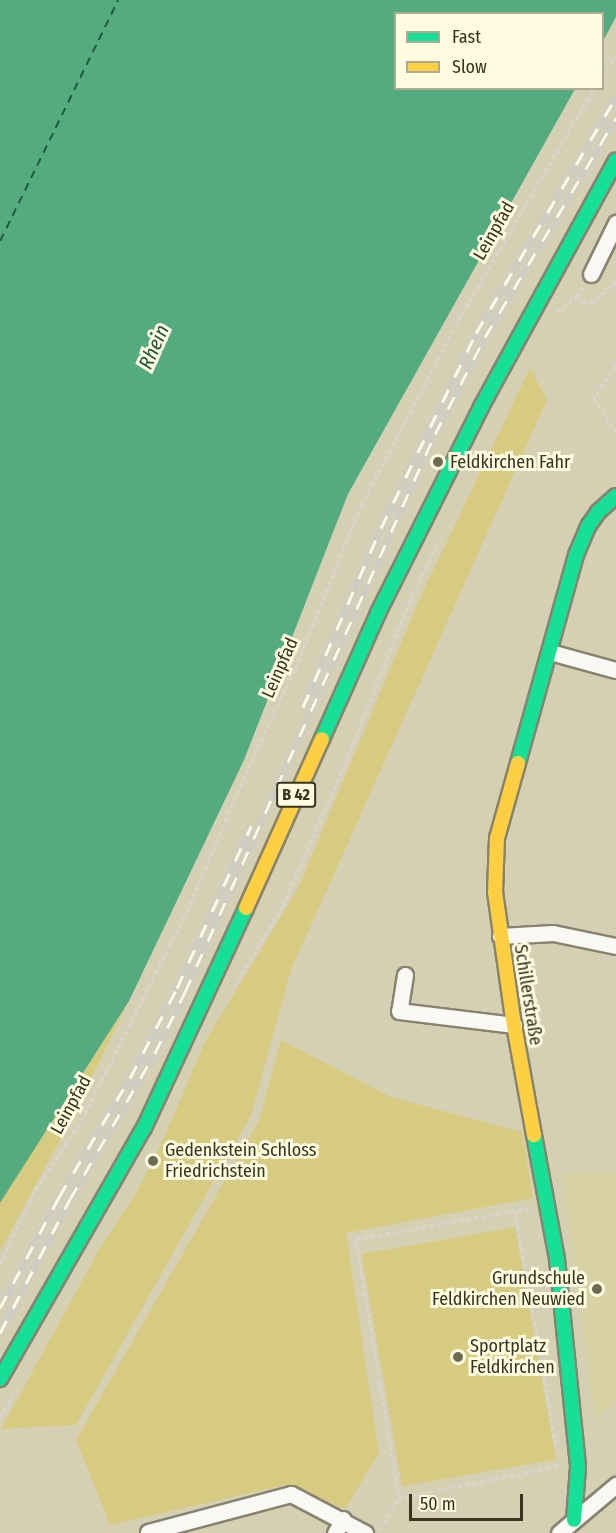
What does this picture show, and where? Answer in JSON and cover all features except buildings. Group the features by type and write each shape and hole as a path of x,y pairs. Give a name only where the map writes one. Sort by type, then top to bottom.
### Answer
{"main road":[{"name":"B 42","path":"0,1379 144,1128 185,1044 378,613 481,407 616,160"},
{"name":"Schillerstraße","path":"574,1520 578,1467 557,1259 500,936 495,892 497,838 580,545 598,512 616,496"}],"street":[{"path":"591,274 616,223"},
{"path":"550,652 616,670"},
{"path":"500,936 553,933 616,946"},
{"path":"405,975 399,1011 514,1025"},
{"path":"559,1533 616,1485"},
{"path":"148,1532 291,1494 339,1526 365,1533"}],"path":[{"path":"604,74 616,56"},
{"name":"Leinpfad","path":"0,1264 34,1190 81,1121 187,911 248,768 295,669 361,506 464,315 593,90"},
{"path":"587,98 595,103"},
{"path":"557,312 576,297 591,274"},
{"path":"576,297 590,304 616,281"},
{"path":"616,365 594,398 616,432"},
{"path":"378,1533 399,1498 356,1239 547,1205"},
{"path":"399,1498 559,1466 515,1211"}],"shaded area":[{"path":"530,368 547,400 291,970 251,1115 76,1425 1,1429 100,1248 133,1198 155,1158 206,1040 298,888 420,598"},
{"path":"129,1001 72,1118 0,1251 0,1203"},
{"path":"281,1040 391,1097 522,1132 533,1198 346,1233 379,1453 345,1509 285,1485 110,1525 76,1440 259,1121"},
{"name":"Grundschule Feldkirchen Neuwied","path":"616,1172 616,1403 595,1419 562,1174"},
{"name":"Sportplatz Feldkirchen","path":"515,1227 556,1459 402,1487 361,1254"}],"water":[{"name":"Rhein","path":"0,0 616,0 616,17 604,39 604,12 394,12 394,90 574,90 348,494 244,760 129,1001 0,1203"}],"ferry route":[{"path":"0,241 118,0"}],"railway":[{"path":"303,707 381,528 476,333 616,97"},
{"path":"0,1333 70,1199 155,1053 185,992 435,434 485,337 616,118"},
{"path":"0,1308 59,1197 130,1078 177,988 251,826"}],"traffic: fast":[{"path":"322,739 378,613 481,407 616,160"},
{"path":"518,763 576,555 589,525 598,512 616,496"},
{"path":"0,1379 144,1128 246,908"},
{"path":"534,1135 557,1259 578,1467 574,1520"}],"traffic: slow":[{"path":"246,908 322,739"},
{"path":"518,763 497,838 495,892 514,1025 534,1135"}],"place":[{"name":"Feldkirchen Fahr","path":"438,462"},
{"name":"Gedenkstein Schloss Friedrichstein","path":"153,1161"},
{"name":"Grundschule Feldkirchen Neuwied","path":"597,1289"},
{"name":"Sportplatz Feldkirchen","path":"458,1357"}]}
